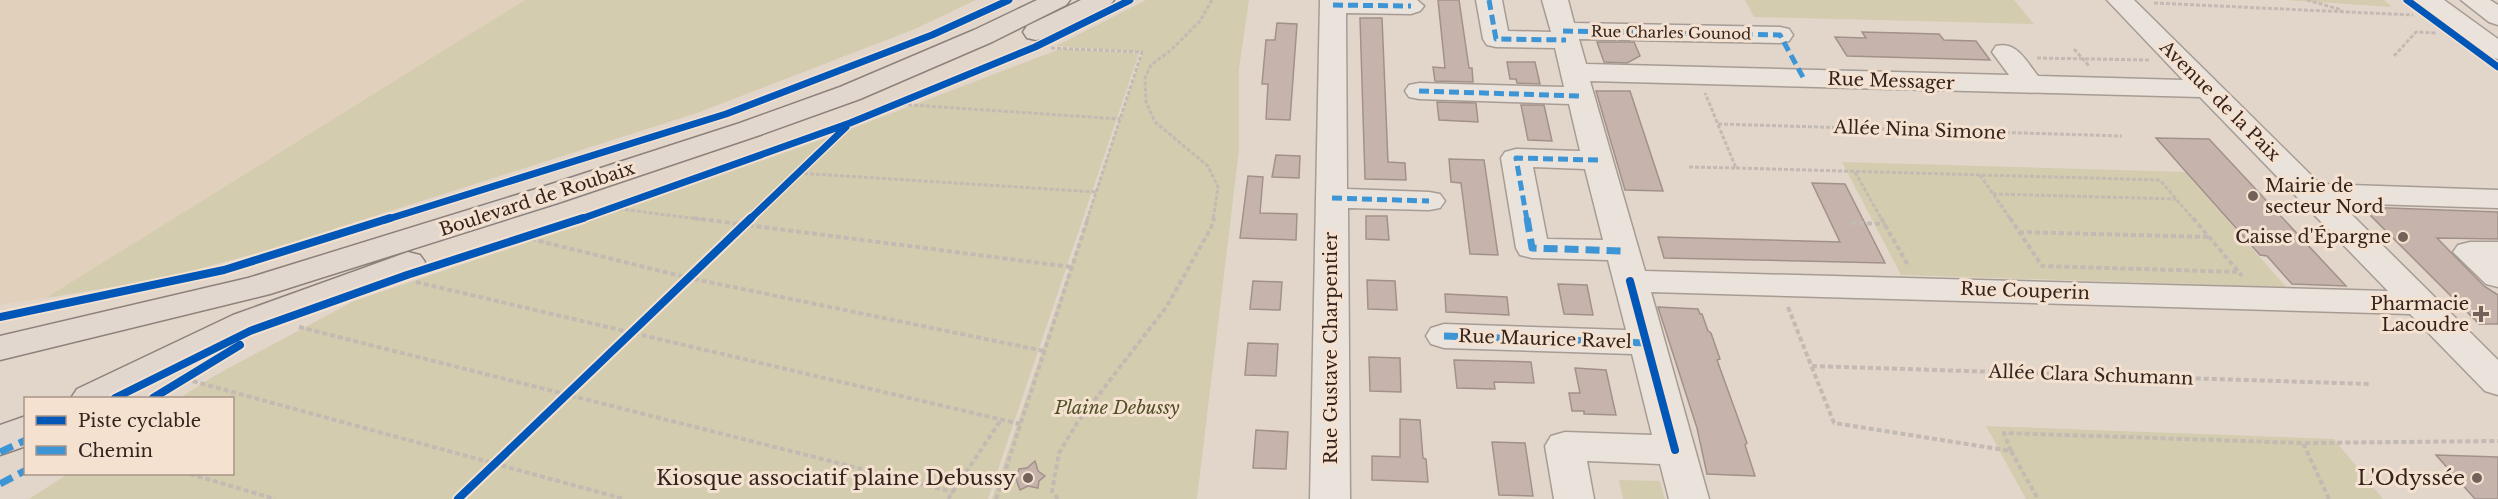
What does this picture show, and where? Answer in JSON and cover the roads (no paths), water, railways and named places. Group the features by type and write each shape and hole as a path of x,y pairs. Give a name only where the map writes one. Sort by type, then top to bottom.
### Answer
{"main road":[{"name":"Boulevard de Roubaix","path":"0,348 258,286 750,129 850,93 983,36 1057,0"},
{"name":"Boulevard de Roubaix","path":"94,397 244,323 411,261 791,136 980,59 1101,0"},
{"path":"0,441 24,431"}],"street":[{"path":"1489,0 1496,39 1564,36"},
{"name":"Rue Maurice Ravel","path":"1555,0 1689,499"},
{"path":"2474,0 2498,17"},
{"name":"Rue Gustave Charpentier","path":"1330,499 1333,2 1411,6"},
{"name":"Avenue de la Paix","path":"2133,2 2208,89 2498,382"},
{"path":"2423,10 2498,51"},
{"name":"Rue Charles Gounod","path":"1564,36 1780,36"},
{"path":"2007,54 2031,85"},
{"name":"Rue Messager","path":"1577,84 1698,76 2208,89"},
{"path":"1419,91 1577,84"},
{"path":"1598,160 1516,158 1532,248 1626,266"},
{"path":"2311,193 2498,199"},
{"path":"1332,198 1429,201"},
{"path":"2498,252 2470,252 2498,277"},
{"name":"Rue Couperin","path":"1626,266 1779,285 2420,303"},
{"name":"Rue Maurice Ravel","path":"1444,336 1647,343"},
{"path":"1574,499 1565,446 1675,450"}],"place":[{"name":"Mairie de secteur Nord","path":"2253,196"},
{"name":"Caisse d'Épargne","path":"2403,237"},
{"name":"Pharmacie Lacoudre","path":"2481,314"},
{"name":"Kiosque associatif plaine Debussy","path":"1028,478"},
{"name":"L'Odyssée","path":"2477,478"}],"park label":[{"name":"Plaine Debussy","path":"1117,408"}]}
